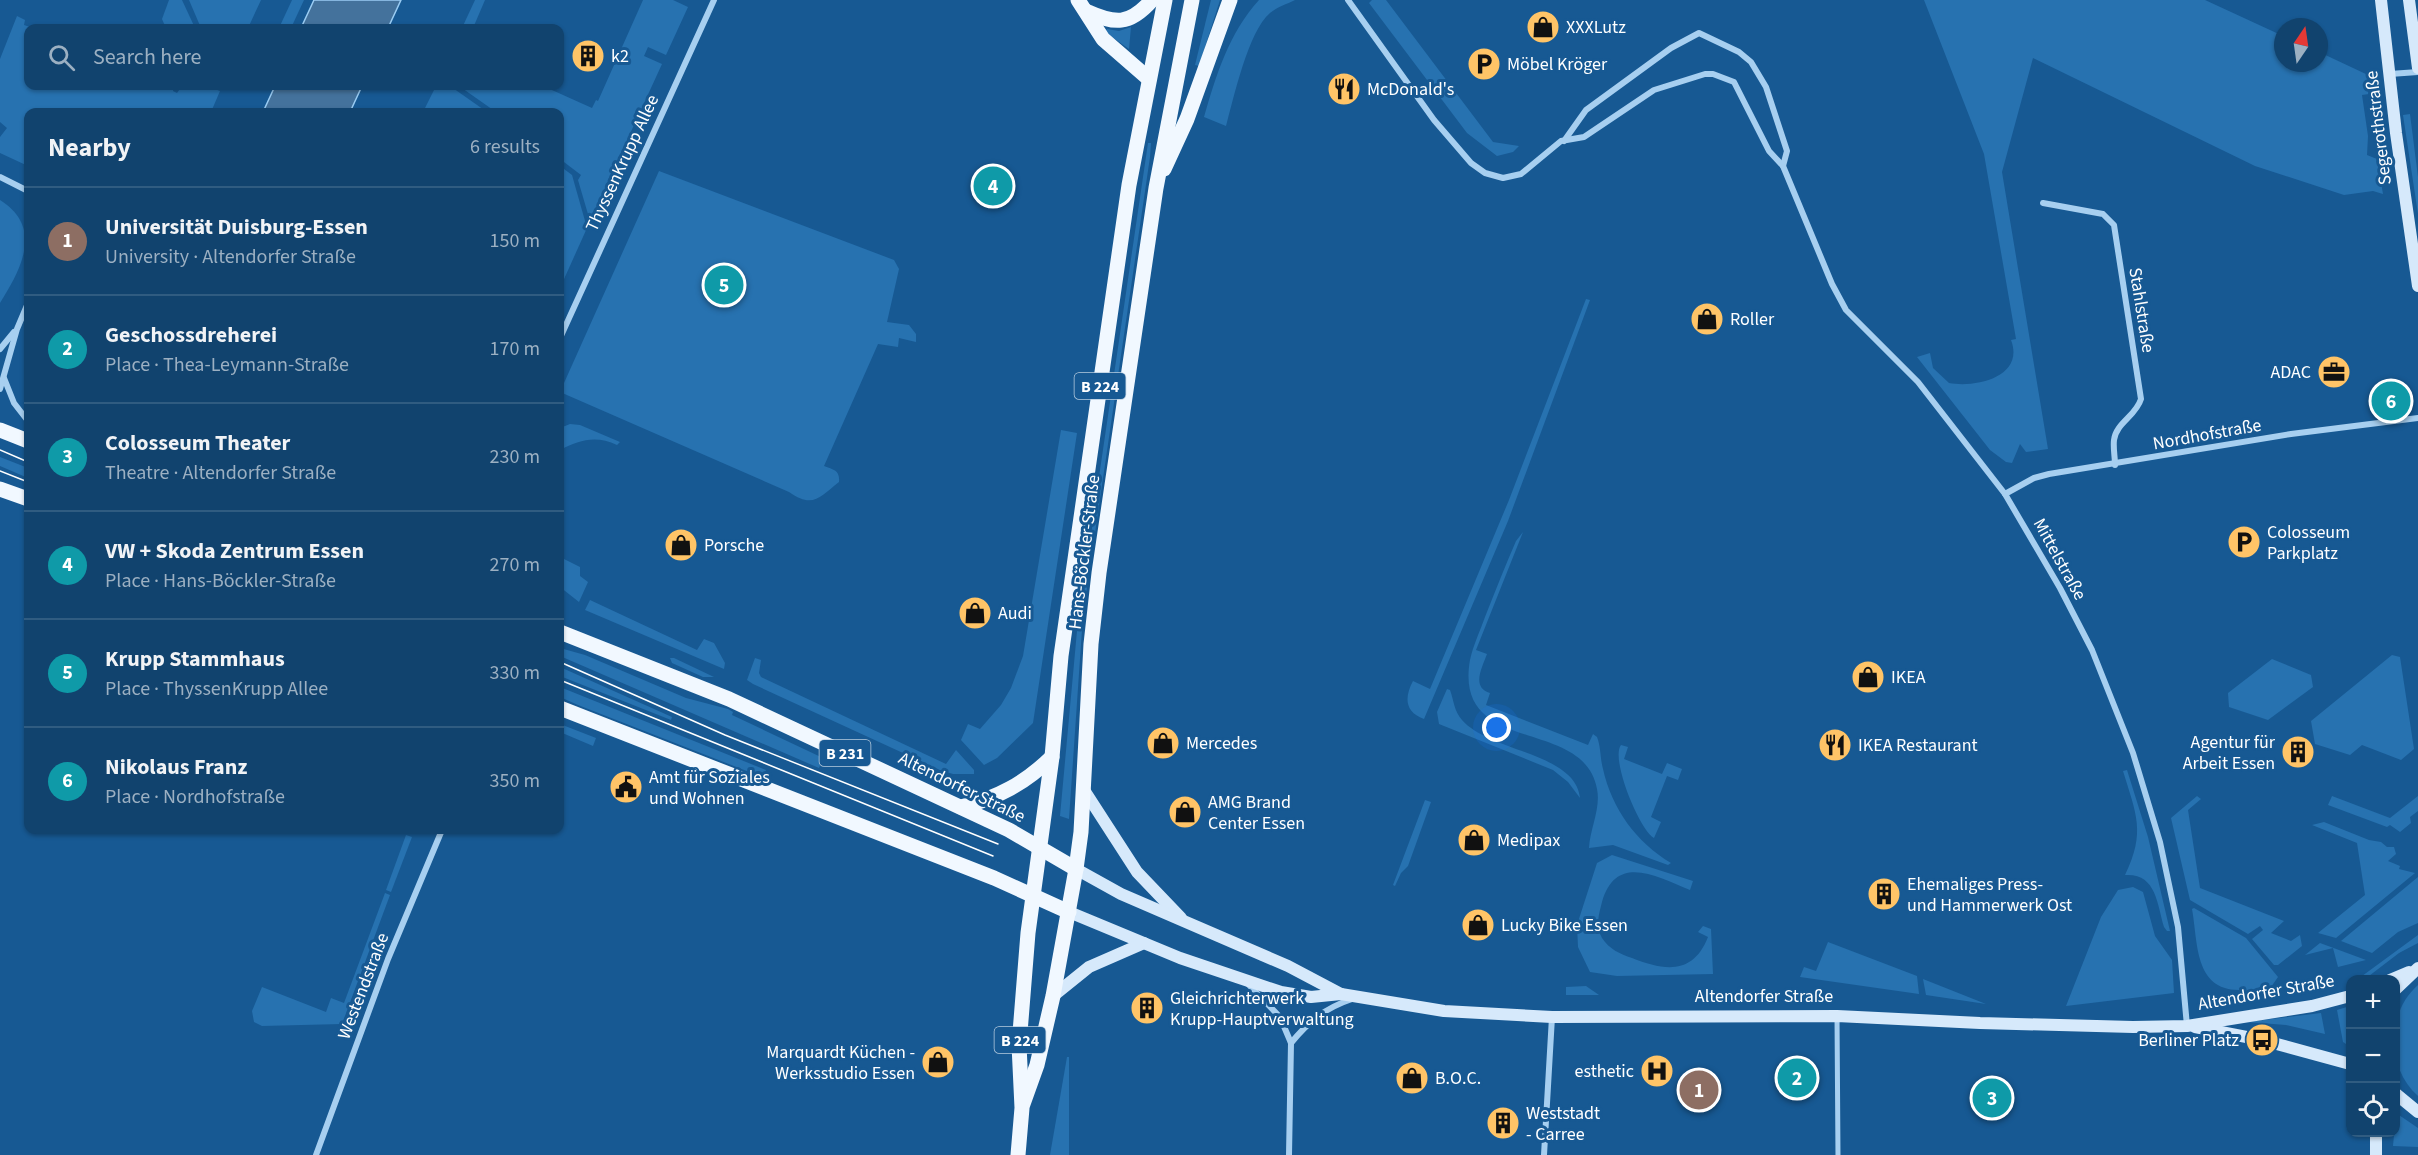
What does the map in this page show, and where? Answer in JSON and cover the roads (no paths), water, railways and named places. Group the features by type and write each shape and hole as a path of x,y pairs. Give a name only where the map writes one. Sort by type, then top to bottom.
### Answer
{"main road":[{"path":"1082,5 1109,22 1126,20 1143,10 1152,0"},
{"name":"Hans-Böckler-Straße","path":"1018,1155 1022,1108 1019,1045 1033,895 1052,757 1061,656 1129,185 1165,0"},
{"name":"Hans-Böckler-Straße","path":"1022,1108 1036,1065 1053,996 1076,868 1084,790 1091,644 1099,573 1156,188 1192,0"},
{"name":"Segerothstraße","path":"2381,0 2418,286"},
{"path":"1156,188 1187,118 1231,3"},
{"path":"2412,4 2418,70"},
{"path":"1082,5 1103,39 1149,79"},
{"path":"0,430 24,439"},
{"path":"0,489 24,498"},
{"name":"Altendorfer Straße","path":"564,634 729,699 961,807 1121,894 1186,924 1288,966 1341,994 1444,1011 1552,1017 1837,1016 1980,1023 2187,1026 2262,1040 2346,1063"},
{"name":"Altendorfer Straße","path":"564,710 1239,979 1295,995 1311,997 1341,994"},
{"path":"961,807 1007,792 1036,773 1052,757"},
{"path":"1084,790 1137,872 1186,924"},
{"path":"1053,996 1089,967 1144,943"},
{"path":"2400,976 2417,969"},
{"path":"2400,985 2417,969"},
{"name":"Altendorfer Straße","path":"2187,1026 2312,1006 2346,997"},
{"path":"2400,1097 2418,1112"},
{"path":"2376,1137 2376,1155"}],"street":[{"name":"ThyssenKrupp Allee","path":"564,329 714,0"},
{"path":"1348,0 1434,120 1470,163 1485,173 1503,178 1521,174 1564,141 1586,110 1671,48 1699,33 1739,52 1751,62 1766,87 1787,151 1783,166"},
{"path":"2390,74 2418,70"},
{"path":"1564,141 1584,137 1654,90 1713,74 1734,82 1769,151 1783,166"},
{"name":"Mittelstraße","path":"1783,166 1832,284 1846,310 1918,382 2005,494 2060,588 2092,650 2133,753 2160,842 2178,927 2187,1026"},
{"path":"0,177 24,190"},
{"name":"Stahlstraße","path":"2043,203 2103,214 2114,225 2141,399 2138,410 2118,429 2114,439 2115,465"},
{"path":"0,389 24,312"},
{"path":"0,349 17,329"},
{"path":"4,378 14,403 24,416"},
{"name":"Nordhofstraße","path":"2005,494 2034,478 2291,434 2418,418"},
{"name":"Westendstraße","path":"316,1155 388,959 440,834"},
{"path":"1239,979 1257,991 1280,1017 1290,1043 1289,1155"},
{"path":"1290,1043 1307,1024 1323,1011 1356,997"},
{"path":"1837,1016 1838,1155"},
{"path":"1544,1155 1552,1017"}],"tram line":[{"path":"0,450 24,460"},
{"path":"0,471 24,480"},
{"path":"564,664 725,735 998,844"},
{"path":"564,682 993,856"}],"place":[{"name":"XXXLutz","path":"1543,27"},
{"name":"k2","path":"588,56"},
{"name":"Möbel Kröger","path":"1484,64"},
{"name":"McDonald's","path":"1344,89"},
{"name":"VW + Skoda Zentrum Essen","path":"993,186"},
{"name":"Krupp Stammhaus","path":"724,285"},
{"name":"Roller","path":"1707,319"},
{"name":"ADAC","path":"2334,372"},
{"name":"Nikolaus Franz","path":"2391,401"},
{"name":"Colosseum Parkplatz","path":"2244,542"},
{"name":"Porsche","path":"681,545"},
{"name":"Audi","path":"975,613"},
{"name":"IKEA","path":"1868,677"},
{"name":"Mercedes","path":"1163,743"},
{"name":"IKEA Restaurant","path":"1835,745"},
{"name":"Agentur für Arbeit Essen","path":"2298,752"},
{"name":"Amt für Soziales und Wohnen","path":"626,787"},
{"name":"AMG Brand Center Essen","path":"1185,812"},
{"name":"Medipax","path":"1474,840"},
{"name":"Ehemaliges Press- und Hammerwerk Ost","path":"1884,894"},
{"name":"Lucky Bike Essen","path":"1478,925"},
{"name":"Gleichrichterwerk Krupp-Hauptverwaltung","path":"1147,1008"},
{"name":"Berliner Platz","path":"2262,1040"},
{"name":"Marquardt Küchen - Werksstudio Essen","path":"938,1062"},
{"name":"esthetic","path":"1657,1071"},
{"name":"B.O.C.","path":"1412,1078"},
{"name":"Geschossdreherei","path":"1797,1078"},
{"name":"Universität Duisburg-Essen","path":"1699,1090"},
{"name":"Colosseum Theater","path":"1992,1098"},
{"name":"Weststadt - Carree","path":"1503,1123"}]}
